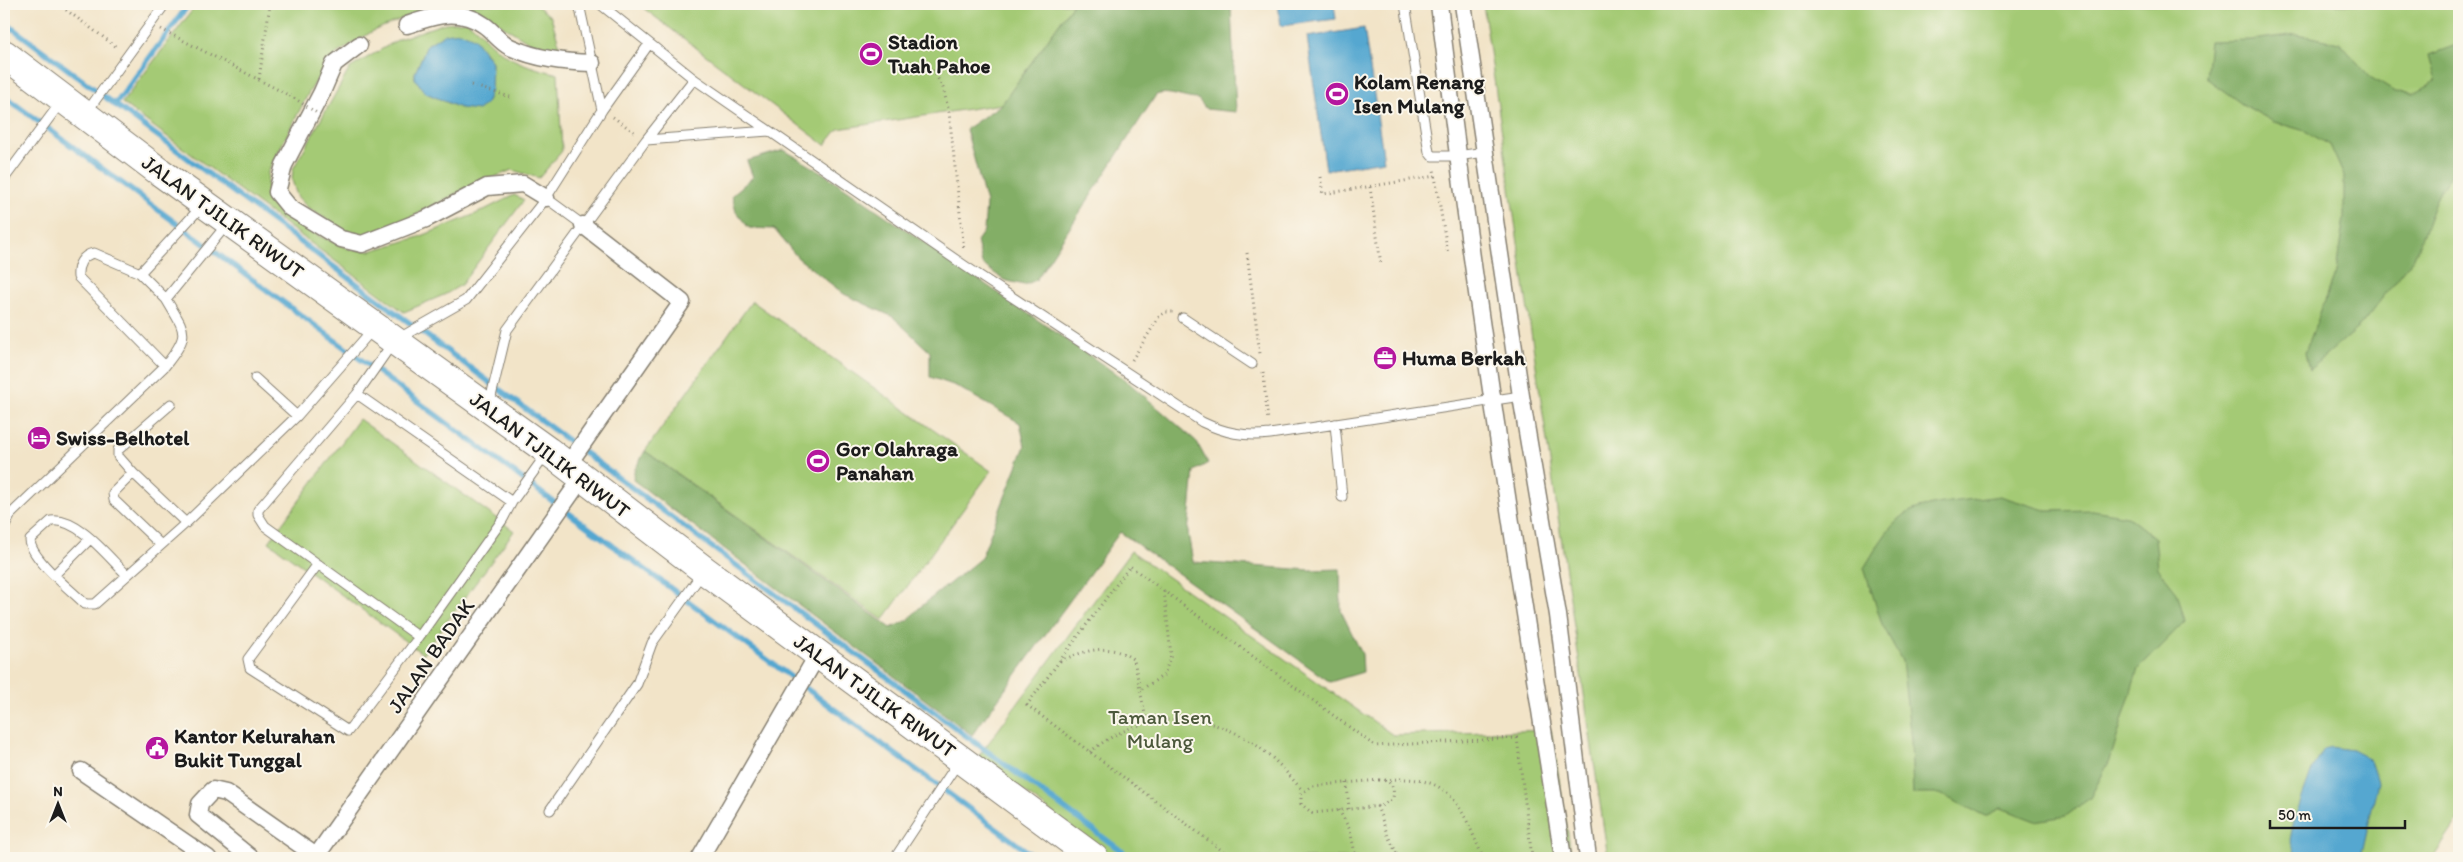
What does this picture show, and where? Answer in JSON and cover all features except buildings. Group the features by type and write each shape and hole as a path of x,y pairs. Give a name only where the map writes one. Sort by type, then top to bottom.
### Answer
{"highway":[{"name":"JALAN TJILIK RIWUT","path":"4,54 84,116 566,465 704,570 1094,858"}],"street":[{"path":"1439,4 1457,156 1563,858"},
{"path":"1462,4 1521,396 1558,615 1588,858"},
{"path":"407,25 439,15 461,14 483,24 508,45 525,53 556,62 592,63"},
{"path":"359,45 334,64 322,92 284,165 277,192 290,208 341,239 362,244 426,219 487,187 523,184 546,198"},
{"name":"JALAN BADAK","path":"315,857 566,465 682,302 584,225"},
{"path":"700,858 818,654"},
{"path":"81,771 208,858"},
{"path":"251,858 198,816 200,804 214,790 226,793 315,857"}],"lane":[{"path":"84,116 165,4"},
{"path":"579,4 602,110"},
{"path":"600,4 694,79 965,266 1202,422 1223,432 1248,436 1270,434 1521,396"},
{"path":"1405,4 1428,149 1432,156 1457,156 1485,152"},
{"path":"127,575 81,530 56,520 51,521 30,540 34,552 85,604 95,604 127,575 160,544 186,523 384,334 466,300 546,198 602,110 649,44"},
{"path":"488,408 507,330 646,140 694,79"},
{"path":"4,179 63,99"},
{"path":"646,140 769,131"},
{"path":"546,198 584,225"},
{"path":"140,274 205,204"},
{"path":"166,299 229,221"},
{"path":"4,528 6,520 11,514 165,366 182,345 184,339 182,326 166,299 140,274 94,253 90,254 79,263 78,277 165,366"},
{"path":"1183,318 1257,362"},
{"path":"384,334 357,394 258,513 265,526 419,637"},
{"path":"255,378 297,416"},
{"path":"357,394 512,502"},
{"path":"171,404 118,450 118,456 133,473 186,523"},
{"path":"1335,424 1342,497"},
{"path":"318,564 248,659 250,668 348,731 419,637 503,519 512,502 566,465"},
{"path":"133,473 114,490 113,498 160,544"},
{"path":"55,574 90,539"},
{"path":"550,810 633,692 642,676 652,643 704,570"},
{"path":"895,858 961,759"}],"path":[{"path":"58,4 128,56"},
{"path":"259,79 270,4"},
{"path":"160,28 318,112"},
{"path":"933,70 943,88 949,112 965,266"},
{"path":"471,85 510,97"},
{"path":"602,110 646,140"},
{"path":"1432,156 1448,255"},
{"path":"1320,177 1322,194 1435,176"},
{"path":"1370,186 1381,265"},
{"path":"1248,253 1257,362"},
{"path":"1124,371 1159,317 1165,312 1172,312 1183,318"},
{"path":"1262,370 1270,434"},
{"path":"1232,858 1027,704 1130,566 1375,746 1517,738 1532,858"},
{"path":"1142,689 1164,676 1171,655 1164,591"},
{"path":"1060,661 1083,652 1104,649 1122,651 1134,660 1142,689 1147,724"},
{"path":"1090,752 1105,740 1147,724 1171,720 1198,720 1232,731 1269,755 1303,791"},
{"path":"1384,780 1393,787 1392,798 1378,806 1312,813 1307,811 1300,800 1303,791 1312,786 1384,780 1422,779 1438,786 1455,801 1482,858"},
{"path":"1347,783 1349,809"},
{"path":"1378,806 1388,836 1400,858"},
{"path":"1339,810 1350,830 1356,858"}],"green space":[{"path":"197,4 535,4 551,17 561,50 537,47 471,6 442,7 420,11 373,31 336,54 325,67 308,94 268,172 267,189 272,201 285,214 319,236 350,249 370,251 419,237 478,213 514,195 524,200 461,285 446,294 404,312 122,103"},
{"name":"Stadion Tuah Pahoe","path":"638,4 1073,4 1002,104 838,129 825,145"},
{"path":"1073,4 1243,4 1244,7 1231,8 1236,112 1206,109 1198,99 1171,94 1156,95 1036,280 1024,285 1004,280 982,264 977,241 984,231 986,203 966,129 1002,104"},
{"path":"1483,4 2459,4 2459,819 2433,858 1608,858"},
{"path":"467,21 505,55 530,66 558,74 562,151 539,178 512,170 463,190 406,220 362,236 343,230 307,207 297,196 292,180 293,169 350,68 399,39 445,23","holes":["444,34 482,47 492,62 491,90 460,108 426,93 415,79 415,73 427,45"]},
{"path":"2297,34 2340,43 2370,77 2395,92 2414,93 2436,81 2429,55 2459,44 2459,164 2438,194 2414,258 2361,325 2309,370 2305,353 2336,272 2344,217 2344,176 2330,145 2305,131 2274,122 2242,104 2206,78 2210,41 2252,40"},
{"path":"784,150 826,175 1128,382 1196,441 1208,463 1194,471 1188,533 1193,562 1310,570 1340,569 1341,611 1362,654 1363,672 1330,682 1120,532 972,735 633,480 634,471 645,451 891,628 908,620 919,608 981,558 1025,446 1020,423 956,386 930,377 930,352 893,317 844,294 798,258 774,229 749,228 736,212 732,195 753,177 747,161"},
{"name":"Gor Olahraga Panahan","path":"752,301 991,471 883,620 645,451"},
{"path":"359,419 514,531 423,654 269,542"},
{"path":"2000,496 2048,511 2093,510 2127,516 2155,538 2158,568 2177,592 2185,621 2138,669 2110,760 2090,798 2066,816 2035,821 2001,808 1985,816 1940,794 1913,794 1911,740 1902,661 1882,624 1864,568 1892,526 1904,515 1936,504"},
{"name":"Taman Isen Mulang","path":"1131,551 1393,735 1551,730 1572,858 1112,858 978,757"}],"water":[{"path":"1278,4 1334,4 1336,19 1281,26"},
{"path":"1364,28 1384,161 1326,170 1307,37"},
{"path":"460,32 474,38 492,62 491,90 486,104 478,110 460,108 426,93 415,79 415,73 427,45 444,34"},
{"path":"2331,747 2352,750 2371,760 2378,782 2361,858 2297,858 2290,840 2294,820 2312,770 2324,750"}],"waterway":[{"path":"115,105 189,4"},
{"path":"4,22 1131,858"},
{"path":"4,96 1036,858"}],"place":[{"name":"Stadion Tuah Pahoe","path":"871,54"},
{"name":"Kolam Renang Isen Mulang","path":"1337,94"},
{"name":"Huma Berkah","path":"1385,358"},
{"name":"Swiss-Belhotel","path":"39,438"},
{"name":"Gor Olahraga Panahan","path":"818,461"},
{"name":"Kantor Kelurahan Bukit Tunggal","path":"157,748"}]}
